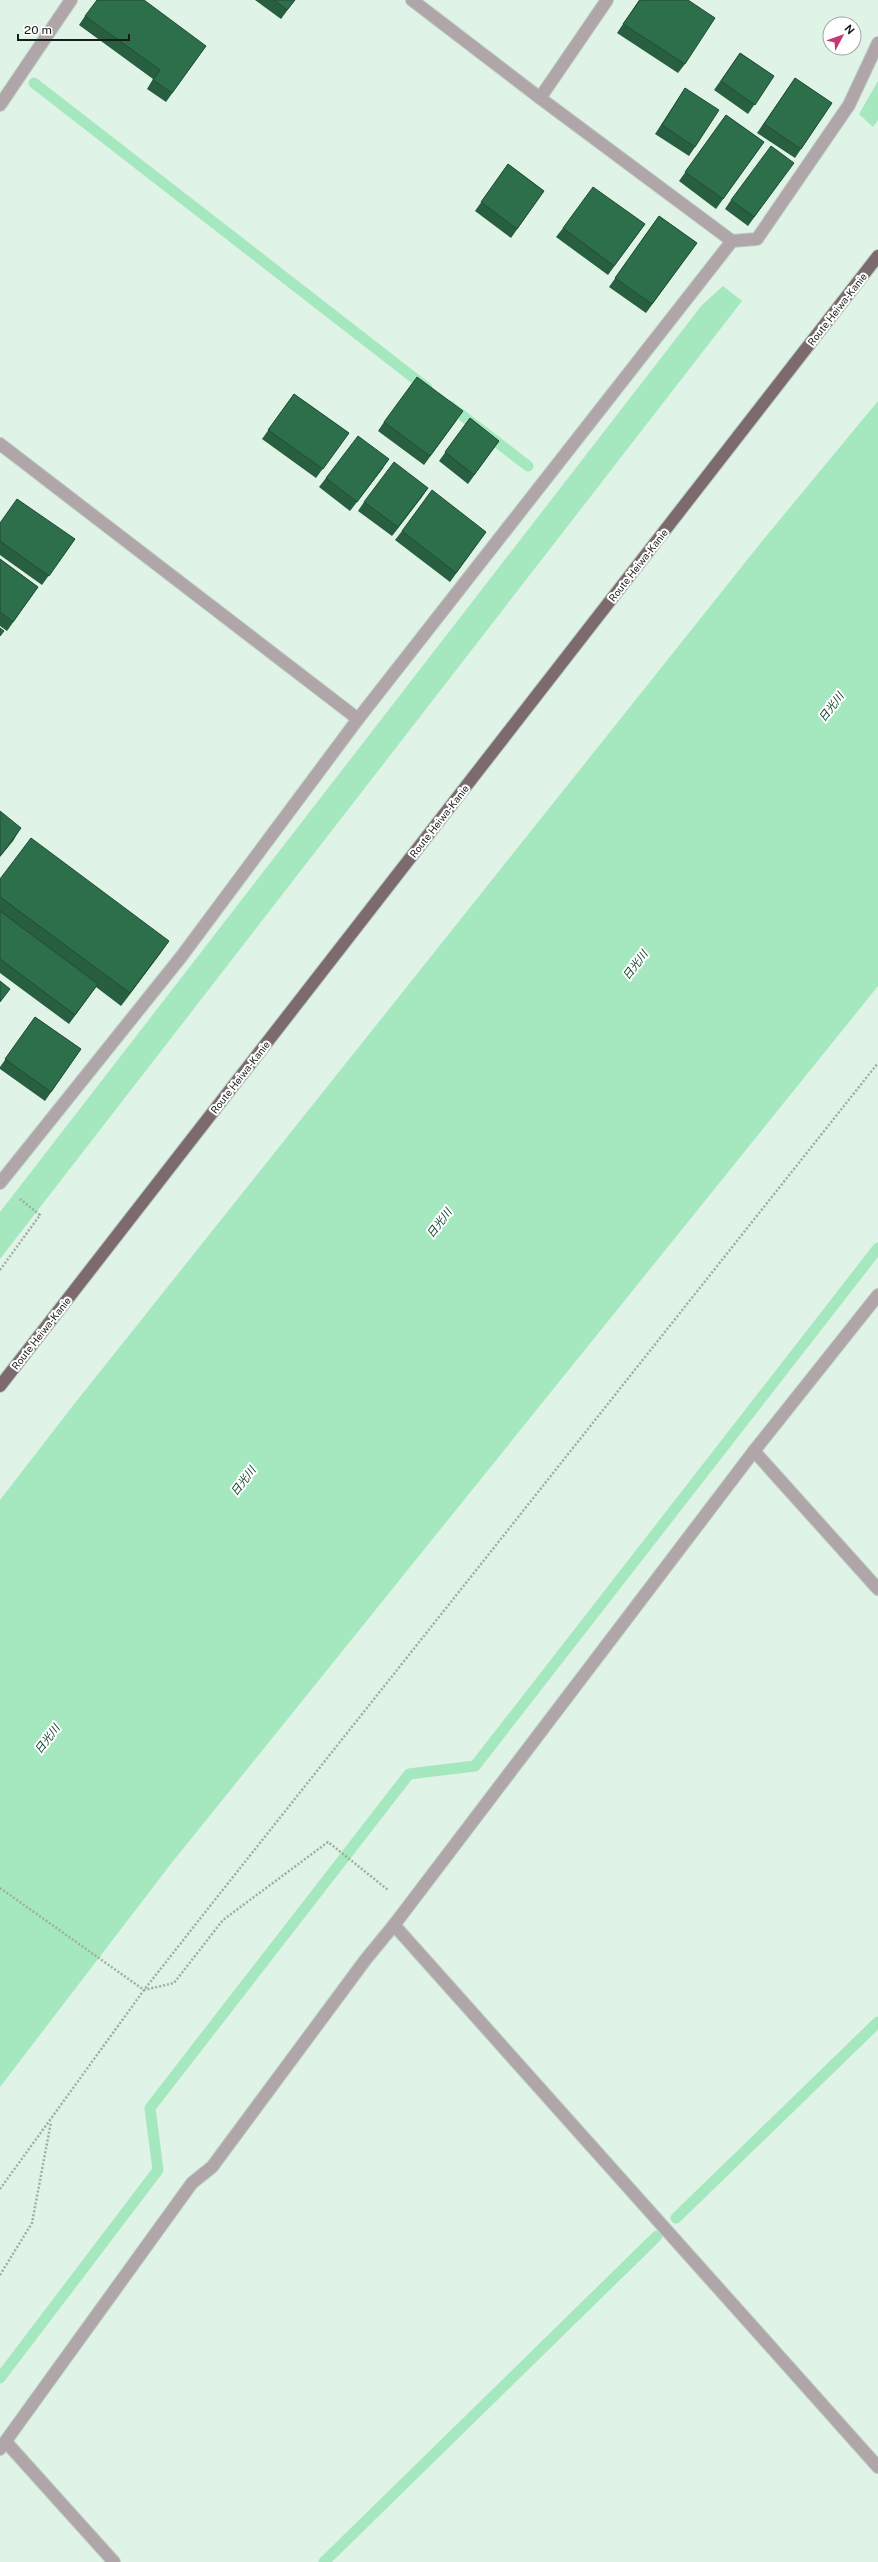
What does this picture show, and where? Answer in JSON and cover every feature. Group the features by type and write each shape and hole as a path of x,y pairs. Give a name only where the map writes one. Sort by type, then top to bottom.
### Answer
{"main road":[{"name":"Route Heiwa-Kanie","path":"0,1386 878,256"}],"street":[{"path":"0,105 71,0"},
{"path":"412,0 540,98 732,241 756,239 849,105 878,43"},
{"path":"540,98 606,0"},
{"path":"0,1183 180,957 358,719 732,241"},
{"path":"0,444 358,719"},
{"path":"114,2562 3,2446 192,2183 212,2167 366,1959 408,1907 754,1451 878,1295"},
{"path":"754,1451 878,1589"},
{"path":"394,1925 878,2467"}],"path":[{"path":"0,2189 51,2121 144,1990 878,1063"},
{"path":"0,1270 40,1215"},
{"path":"144,1990 174,1982 223,1920 328,1842 357,1864 408,1907"},
{"path":"0,1888 144,1990"},
{"path":"0,2275 32,2223 51,2121"}],"water":[{"path":"878,81 878,120 873,127 859,114"},
{"path":"723,286 742,301 0,1259 0,1212 702,305"},
{"name":"日光川","path":"878,401 878,986 170,1865 0,2087 0,1500 75,1403 763,540"}],"building":[{"path":"97,0 144,0 206,46 172,93 153,80 160,70 85,16"},
{"path":"274,0 295,0 287,10"},
{"path":"640,0 688,0 715,18 685,64 623,24"},
{"path":"740,53 774,76 755,105 721,81"},
{"path":"795,78 832,103 801,149 764,124"},
{"path":"685,88 719,110 695,147 662,125"},
{"path":"726,115 764,142 723,199 685,172"},
{"path":"771,146 794,163 754,217 731,200"},
{"path":"508,164 544,191 517,229 481,202"},
{"path":"593,187 645,224 614,266 563,228"},
{"path":"659,216 697,243 652,304 615,278"},
{"path":"417,377 463,411 430,456 384,422"},
{"path":"294,394 349,433 323,469 268,430"},
{"path":"470,418 499,441 474,475 445,452"},
{"path":"358,436 389,459 357,502 326,478"},
{"path":"394,462 428,488 398,527 364,502"},
{"path":"432,490 486,532 456,573 402,531"},
{"path":"17,499 75,539 49,576 0,541 0,523"},
{"path":"0,559 38,587 13,622 0,612"},
{"path":"0,628 4,631 0,636"},
{"path":"0,811 21,828 0,856"},
{"path":"31,838 169,941 130,993 0,897 0,879"},
{"path":"0,911 98,984 75,1015 0,959"},
{"path":"0,981 10,989 0,1002"},
{"path":"35,1017 81,1049 51,1092 5,1059"}],"waterway":[{"path":"34,83 427,388"},
{"path":"450,406 528,466"},
{"path":"0,2378 158,2170 150,2108 409,1774 475,1766 878,1248"},
{"path":"676,2218 878,2022"},
{"path":"324,2562 657,2236"}]}
